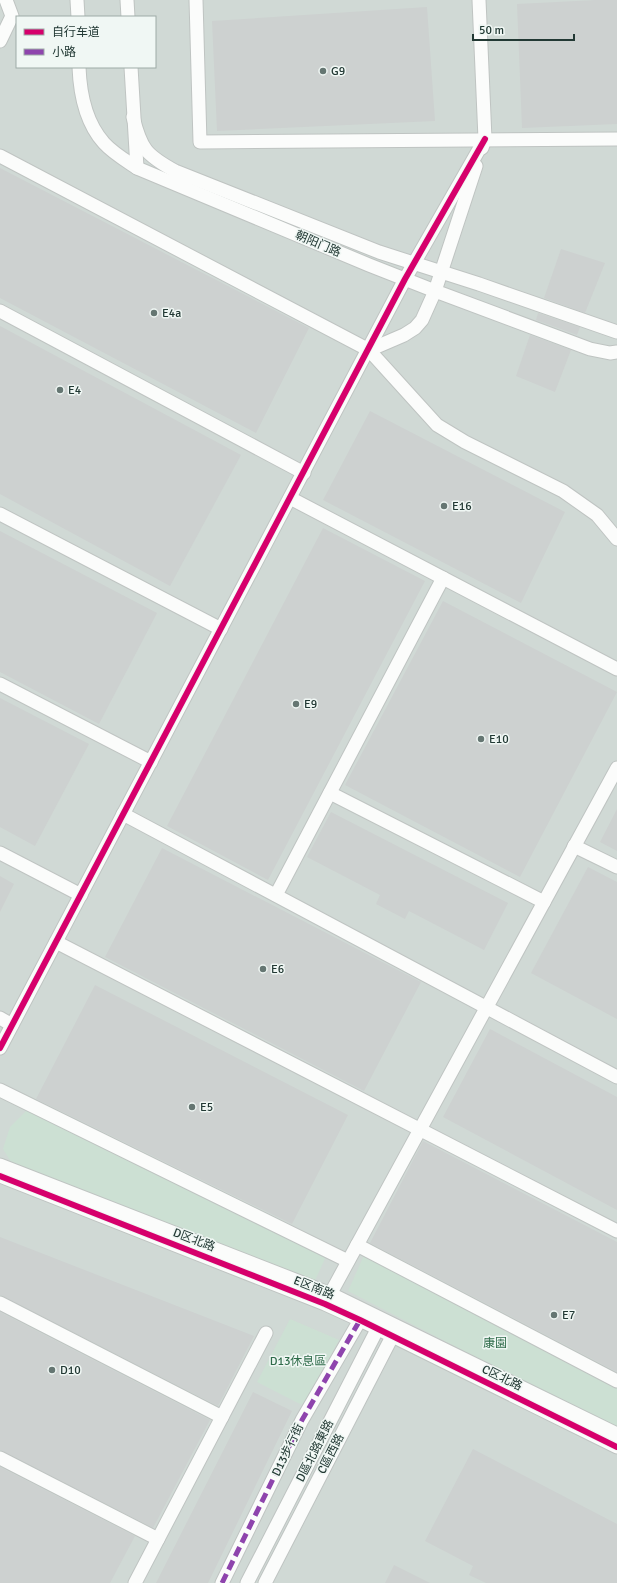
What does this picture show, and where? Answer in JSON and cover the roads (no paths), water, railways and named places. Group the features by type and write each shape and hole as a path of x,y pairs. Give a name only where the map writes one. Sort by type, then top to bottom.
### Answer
{"street":[{"path":"0,40 12,16 6,0"},
{"path":"77,0 78,16"},
{"path":"127,0 128,16"},
{"path":"196,0 200,142 617,138"},
{"path":"368,350 404,335 415,328 427,311 435,291 484,140 479,0"},
{"name":"朝阳门路","path":"79,68 83,102 95,130 104,143 114,153 136,168 435,291 590,348 610,353 617,352"},
{"path":"131,68 136,168"},
{"name":"朝阳门路","path":"133,117 138,137 143,147 154,160 175,170 378,252 617,332"},
{"path":"0,1048 304,473 413,263 484,140"},
{"path":"0,156 368,350 437,424 465,442 563,491 597,515 617,539"},
{"path":"0,311 304,473"},
{"path":"290,498 617,669"},
{"path":"0,514 221,629"},
{"path":"276,895 443,578"},
{"path":"0,684 151,762"},
{"path":"328,1299 617,768"},
{"path":"330,793 544,902"},
{"path":"123,814 617,1077"},
{"path":"574,846 617,867"},
{"path":"0,853 81,895"},
{"path":"56,942 617,1231"},
{"path":"0,1018 12,1025"},
{"path":"0,1090 348,1261"},
{"name":"E区南路","path":"0,1165 328,1299 617,1434"},
{"name":"D区北路","path":"0,1176 328,1299 360,1320 380,1324"},
{"path":"357,1245 617,1381"},
{"path":"0,1303 222,1417"},
{"name":"D13步行街","path":"222,1583 302,1420 360,1320"},
{"name":"D區北路東路","path":"247,1583 380,1324"},
{"name":"C区北路","path":"395,1331 617,1447"},
{"name":"C區西路","path":"265,1583 395,1331"},
{"path":"135,1583 266,1333"},
{"path":"0,1458 158,1539"}],"place":[{"name":"G9","path":"323,71"},
{"name":"E4a","path":"154,313"},
{"name":"E4","path":"60,390"},
{"name":"E16","path":"444,506"},
{"name":"E9","path":"296,704"},
{"name":"E10","path":"481,739"},
{"name":"E6","path":"263,969"},
{"name":"E5","path":"192,1107"},
{"name":"E7","path":"554,1315"},
{"name":"D10","path":"52,1370"}],"park label":[{"name":"康園","path":"495,1343"},
{"name":"D13休息區","path":"298,1361"}]}
